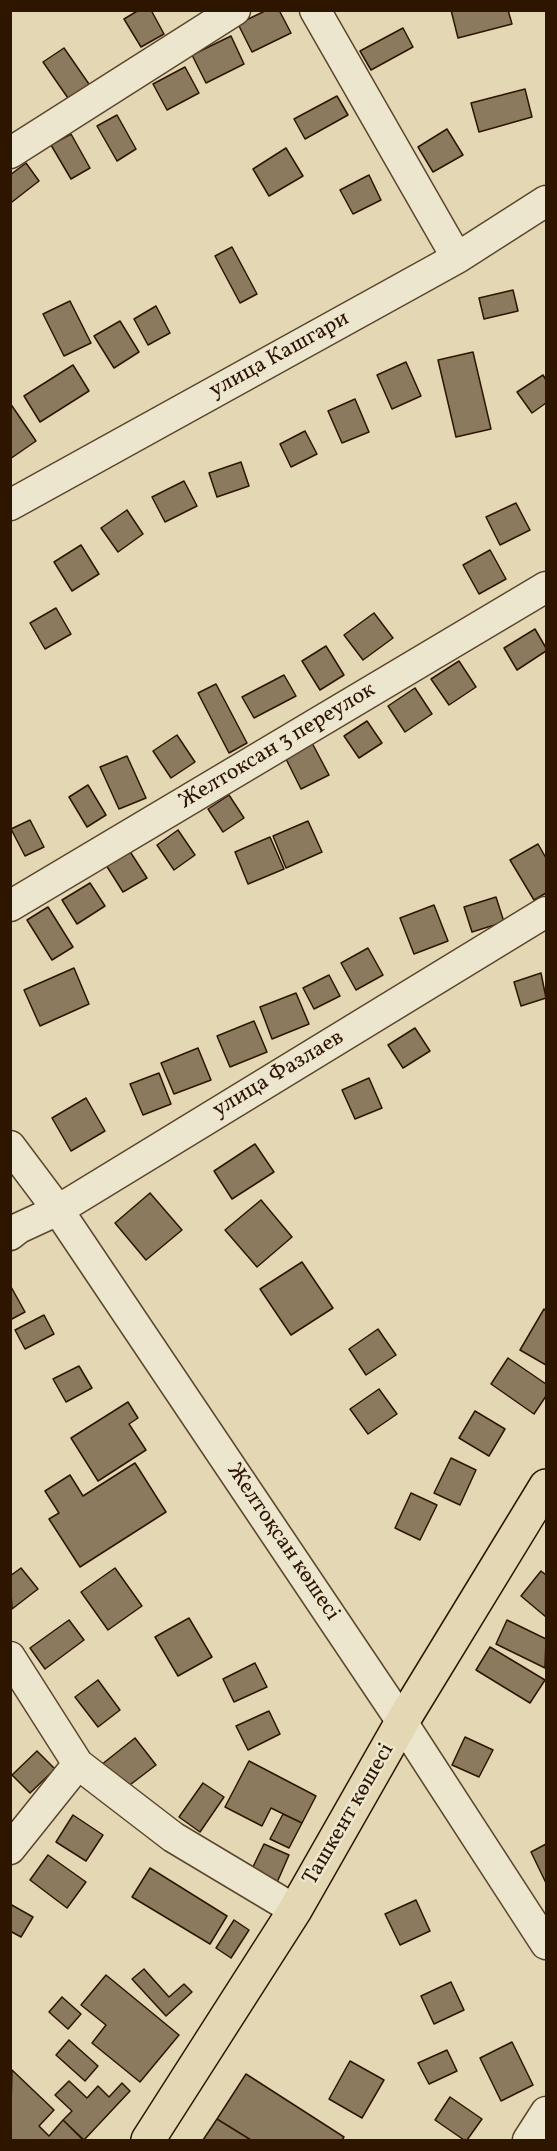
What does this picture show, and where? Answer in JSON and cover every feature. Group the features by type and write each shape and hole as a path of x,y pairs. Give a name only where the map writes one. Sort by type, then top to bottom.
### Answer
{"main road":[{"name":"Ташкент көшесі","path":"148,2140 295,1910 402,1722 546,1486"}],"street":[{"path":"10,153 235,10"},
{"path":"315,10 457,258"},
{"name":"улица Кашгари","path":"10,504 457,258 546,201"},
{"name":"Желтоксан 3 переулок","path":"10,906 546,587"},
{"name":"улица Фазлаев","path":"10,1234 58,1210 546,912"},
{"name":"Желтоқсан көшесі","path":"10,1146 58,1210 402,1722 546,1944"},
{"path":"10,1657 78,1764 173,1837 295,1910"},
{"path":"10,1849 78,1764"},
{"path":"528,2140 546,2112"}],"building":[{"path":"139,10 151,10 164,34 141,47 124,19"},
{"path":"267,10 279,10 291,33 252,52 238,24"},
{"path":"451,10 508,10 512,24 458,38"},
{"path":"403,28 413,47 371,70 360,51"},
{"path":"231,36 244,64 206,83 192,55"},
{"path":"64,48 91,87 70,101 43,62"},
{"path":"185,67 199,93 167,110 153,84"},
{"path":"525,89 532,117 479,132 471,103"},
{"path":"337,96 348,115 305,139 294,119"},
{"path":"117,115 136,149 117,161 97,126"},
{"path":"447,129 463,155 433,172 418,147"},
{"path":"71,134 90,168 71,179 51,145"},
{"path":"286,148 303,176 269,196 253,169"},
{"path":"26,163 39,181 12,202 10,200 10,175"},
{"path":"369,175 381,200 353,214 340,190"},
{"path":"232,247 257,294 240,303 215,256"},
{"path":"513,290 518,311 484,319 479,298"},
{"path":"70,301 91,343 64,356 43,314"},
{"path":"156,306 170,333 148,345 134,319"},
{"path":"120,321 139,352 114,368 94,336"},
{"path":"473,352 491,429 456,437 438,360"},
{"path":"406,362 421,396 392,409 377,375"},
{"path":"73,365 89,391 40,422 24,396"},
{"path":"543,375 546,380 546,403 532,413 517,392"},
{"path":"355,399 369,432 342,443 328,411"},
{"path":"10,403 36,441 10,459"},
{"path":"305,431 317,454 291,467 280,444"},
{"path":"241,462 249,486 217,497 209,473"},
{"path":"184,481 197,506 165,522 152,497"},
{"path":"516,503 530,530 500,545 486,517"},
{"path":"127,510 143,534 118,552 101,528"},
{"path":"81,545 99,574 72,591 54,562"},
{"path":"490,550 506,579 479,594 463,565"},
{"path":"56,608 71,634 45,649 30,623"},
{"path":"374,613 393,638 363,660 344,635"},
{"path":"535,629 546,651 517,670 504,648"},
{"path":"326,646 344,675 320,690 302,661"},
{"path":"459,661 476,687 449,705 431,679"},
{"path":"284,675 296,696 254,718 242,697"},
{"path":"216,684 247,743 229,753 198,693"},
{"path":"415,688 432,714 405,732 388,706"},
{"path":"367,721 382,743 359,758 344,736"},
{"path":"177,735 195,762 171,778 153,751"},
{"path":"311,741 329,775 301,789 284,755"},
{"path":"127,756 146,798 119,809 100,767"},
{"path":"88,785 106,815 87,827 69,797"},
{"path":"229,795 244,818 223,832 208,809"},
{"path":"30,820 44,847 25,856 11,829"},
{"path":"308,821 322,852 286,868 273,836"},
{"path":"178,830 195,855 174,870 157,845"},
{"path":"270,837 284,869 248,884 235,852"},
{"path":"538,844 546,858 546,893 534,900 510,860"},
{"path":"129,850 147,878 123,892 106,865"},
{"path":"90,883 105,906 77,924 62,900"},
{"path":"496,897 504,922 472,932 464,907"},
{"path":"434,905 448,941 414,954 400,918"},
{"path":"48,907 73,947 52,960 27,920"},
{"path":"368,948 383,975 356,990 341,963"},
{"path":"74,968 89,1004 40,1026 24,990"},
{"path":"541,973 546,998 521,1006 514,982"},
{"path":"329,975 340,996 314,1009 303,988"},
{"path":"296,993 309,1024 272,1039 260,1007"},
{"path":"254,1021 267,1052 230,1067 217,1036"},
{"path":"415,1028 430,1051 403,1068 388,1045"},
{"path":"198,1048 211,1080 174,1094 161,1063"},
{"path":"159,1073 171,1104 143,1115 130,1084"},
{"path":"369,1078 382,1108 355,1119 342,1090"},
{"path":"86,1098 105,1131 71,1151 52,1118"},
{"path":"255,1144 274,1172 232,1199 214,1171"},
{"path":"150,1193 182,1230 146,1260 115,1223"},
{"path":"261,1200 292,1237 257,1267 225,1230"},
{"path":"302,1262 333,1308 291,1335 260,1289"},
{"path":"10,1285 25,1312 10,1320"},
{"path":"544,1309 546,1311 546,1365 520,1350"},
{"path":"44,1315 54,1334 25,1349 15,1330"},
{"path":"378,1329 396,1355 366,1375 349,1349"},
{"path":"508,1358 546,1384 546,1396 534,1414 491,1384"},
{"path":"79,1366 92,1388 66,1402 53,1379"},
{"path":"379,1389 397,1414 368,1434 350,1409"},
{"path":"128,1402 138,1418 129,1424 146,1450 98,1481 71,1438"},
{"path":"475,1411 505,1429 489,1456 459,1438"},
{"path":"451,1458 476,1470 460,1505 434,1493"},
{"path":"135,1463 166,1512 80,1567 49,1519 59,1513 45,1491 70,1475 83,1496"},
{"path":"411,1493 437,1505 420,1540 395,1528"},
{"path":"21,1568 38,1589 12,1609 10,1576"},
{"path":"115,1568 142,1606 108,1630 81,1592"},
{"path":"541,1571 546,1575 546,1617 521,1596"},
{"path":"189,1618 212,1657 178,1676 155,1637"},
{"path":"69,1620 84,1640 45,1669 30,1648"},
{"path":"507,1620 546,1639 545,1668 496,1644"},
{"path":"490,1647 545,1680 530,1703 476,1670"},
{"path":"255,1663 267,1687 234,1702 223,1679"},
{"path":"98,1680 120,1710 98,1727 75,1697"},
{"path":"269,1711 280,1734 248,1750 236,1726"},
{"path":"465,1737 493,1750 479,1777 452,1765"},
{"path":"135,1738 156,1765 122,1791 101,1765"},
{"path":"37,1751 55,1769 30,1793 12,1775"},
{"path":"249,1761 316,1796 302,1823 271,1808 262,1826 225,1807"},
{"path":"203,1783 224,1797 200,1832 179,1817"},
{"path":"283,1814 302,1823 289,1848 270,1839"},
{"path":"73,1815 103,1835 86,1861 56,1842"},
{"path":"264,1844 289,1855 275,1887 249,1875"},
{"path":"546,1844 546,1883 531,1852"},
{"path":"48,1855 86,1882 67,1908 30,1880"},
{"path":"150,1868 227,1916 210,1944 132,1897"},
{"path":"416,1900 430,1931 400,1945 385,1914"},
{"path":"10,1904 33,1917 21,1937 10,1931"},
{"path":"234,1920 249,1930 231,1958 216,1948"},
{"path":"144,1969 169,1997 184,1984 192,1992 166,2016 132,1979"},
{"path":"106,1975 179,2035 140,2082 92,2043 106,2025 81,2005"},
{"path":"451,1982 464,2010 434,2024 421,1996"},
{"path":"62,1997 81,2014 68,2029 49,2012"},
{"path":"69,2040 98,2066 85,2081 56,2055"},
{"path":"512,2042 533,2085 501,2101 480,2058"},
{"path":"447,2050 457,2071 429,2084 418,2063"},
{"path":"350,2061 384,2080 362,2118 329,2099"},
{"path":"12,2070 54,2110 39,2126 49,2136 63,2120 83,2140 10,2140"},
{"path":"246,2074 344,2137 342,2140 251,2140 217,2119"},
{"path":"69,2081 87,2098 98,2086 109,2097 122,2083 130,2091 84,2140 63,2120 72,2111 55,2095"},
{"path":"450,2097 482,2119 467,2140 435,2120"},
{"path":"217,2119 251,2140 203,2140"}]}
